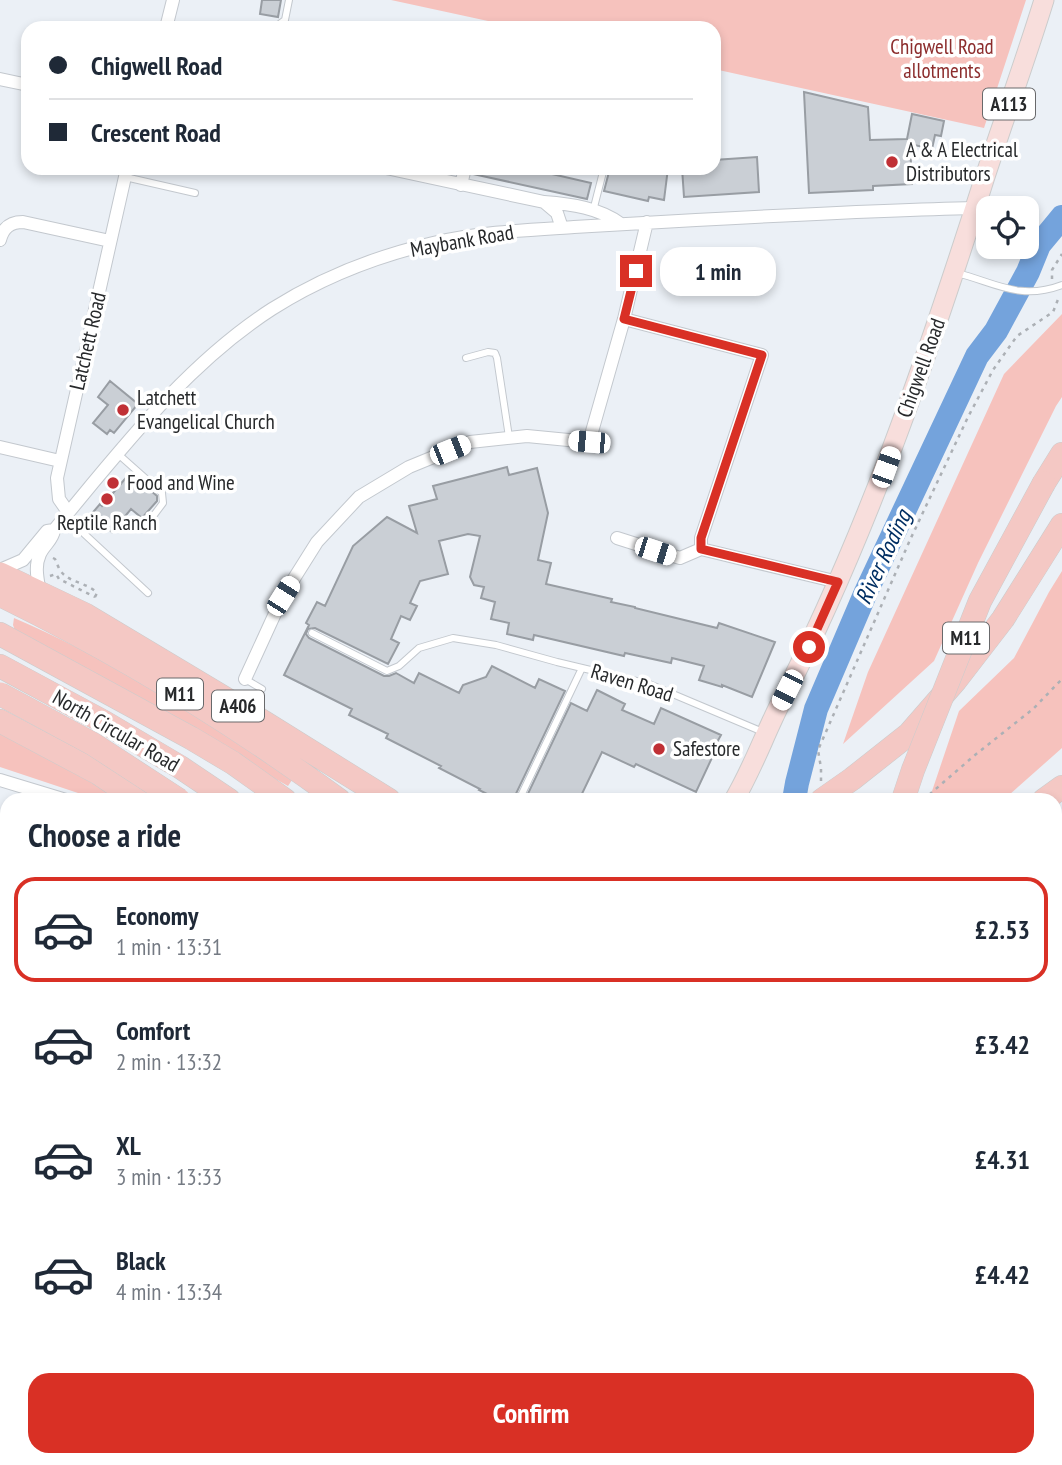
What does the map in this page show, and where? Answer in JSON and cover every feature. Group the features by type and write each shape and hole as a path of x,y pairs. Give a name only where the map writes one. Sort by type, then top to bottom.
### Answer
{"highway":[{"name":"M11","path":"905,793 980,601 1062,454"},
{"name":"M11","path":"825,793 852,779 909,734 956,680 1003,619 1062,525"},
{"name":"A406","path":"0,572 86,615 377,793"},
{"name":"M11","path":"0,595 156,679 297,769 330,793"},
{"path":"0,604 44,623 59,625"},
{"name":"North Circular Road","path":"0,634 191,738 277,793"},
{"name":"North Circular Road","path":"0,666 104,722 219,793"},
{"path":"0,694 93,744 168,793"},
{"path":"0,721 98,773 128,793"}],"main road":[{"name":"Chigwell Road","path":"738,793 809,647 886,467 955,273 1044,0"}],"street":[{"path":"168,21 173,0"},
{"path":"0,79 21,84"},
{"name":"Latchett Road","path":"67,514 59,499 57,478 125,175"},
{"path":"417,175 565,204 609,215 621,225"},
{"path":"461,185 463,175"},
{"path":"544,202 557,213 562,228"},
{"name":"Maybank Road","path":"40,594 36,572 38,562 54,530 174,391 213,354 272,309 354,268 432,243 495,233 647,222 975,208"},
{"path":"0,240 1,234 8,226 23,222 110,241"},
{"path":"245,679 283,596 317,542 359,497 409,467 470,442 527,436 589,442 624,319 647,222"},
{"path":"624,319 762,355 701,538 701,549"},
{"path":"0,447 60,461"},
{"name":"Maybank Road","path":"0,572 23,560 47,531 54,530"},
{"path":"617,538 680,558 701,549 838,582"},
{"path":"0,780 43,793"}],"lane":[{"path":"284,21 289,0"},
{"path":"136,175 195,193"},
{"path":"593,211 602,175"},
{"path":"955,273 1018,292 1062,285"},
{"path":"466,358 488,352 495,353 498,358 509,437"},
{"path":"118,454 162,493 163,503 148,523"},
{"path":"67,514 148,593"},
{"name":"Raven Road","path":"312,633 387,671 399,666 419,648 453,638 496,645 649,684 765,733"},
{"path":"522,793 582,668"},
{"path":"245,679 262,689"}],"path":[{"path":"1052,279 1052,270 1062,254"},
{"path":"821,793 818,750 910,540 968,417 993,370 1017,336 1053,312 1059,298"},
{"path":"48,555 55,559 61,572 69,578 93,588 97,593 93,603"},
{"path":"56,574 59,579 95,597"},
{"path":"931,793 1033,709 1062,679"}],"green space":[{"name":"Chigwell Road allotments","path":"391,0 1026,0 984,128 721,71 721,21 488,21"},
{"path":"1062,314 1062,397 978,563 934,661 843,744 868,672 1004,374"},
{"path":"1062,571 1062,748 1011,793 931,793 959,711 1014,658"},
{"path":"14,618 87,652 157,692 292,780 288,786 16,633"},
{"path":"0,726 115,793 78,793 0,767"}],"building":[{"path":"262,0 281,0 278,17 260,14"},
{"path":"804,92 868,107 870,140 907,139 912,114 944,121 941,136 935,135 932,149 910,144 912,184 873,186 873,190 809,193"},
{"path":"757,157 759,192 684,197 682,175 721,175 721,160"},
{"path":"478,175 556,175 591,183 587,199"},
{"path":"608,175 667,175 664,200 649,197 648,201 604,191"},
{"name":"Latchett Evangelical Church","path":"110,381 138,404 114,433 110,430 107,434 93,423 108,405 98,397"},
{"path":"507,467 509,475 537,468 548,513 538,560 551,563 546,584 717,628 719,623 775,642 752,697 722,685 699,680 704,666 672,658 671,663 625,653 624,656 534,635 533,640 507,634 509,623 491,619 495,602 481,598 484,587 474,585 470,577 480,536 468,534 439,541 448,574 420,581 410,603 417,606 410,620 401,616 391,639 399,643 388,664 315,628 308,629 306,634 384,676 396,673 414,683 419,673 459,693 463,685 486,677 492,666 535,688 539,679 565,691 516,793 485,793 479,790 439,768 441,766 386,738 388,734 349,715 352,709 284,675 309,625 306,623 317,602 325,606 353,546 387,517 417,533 409,506 437,499 433,486"},
{"path":"130,473 157,496 157,501 142,518 131,509 112,532 105,526 102,528 89,517"},
{"path":"597,690 625,704 622,710 654,724 661,708 721,735 696,792 636,764 634,767 602,752 582,793 528,793 571,703 587,711"}],"waterway":[{"name":"River Roding","path":"795,793 816,709 866,592 977,356 996,331 1028,272 1039,245 1062,217"}],"place":[{"name":"A & A Electrical Distributors","path":"892,162"},
{"name":"Latchett Evangelical Church","path":"123,410"},
{"name":"Food and Wine","path":"113,483"},
{"name":"Reptile Ranch","path":"107,499"},
{"name":"Safestore","path":"659,749"}],"route":[{"path":"636,271 624,319 762,355 701,538 701,549 838,582 809,647"}]}
